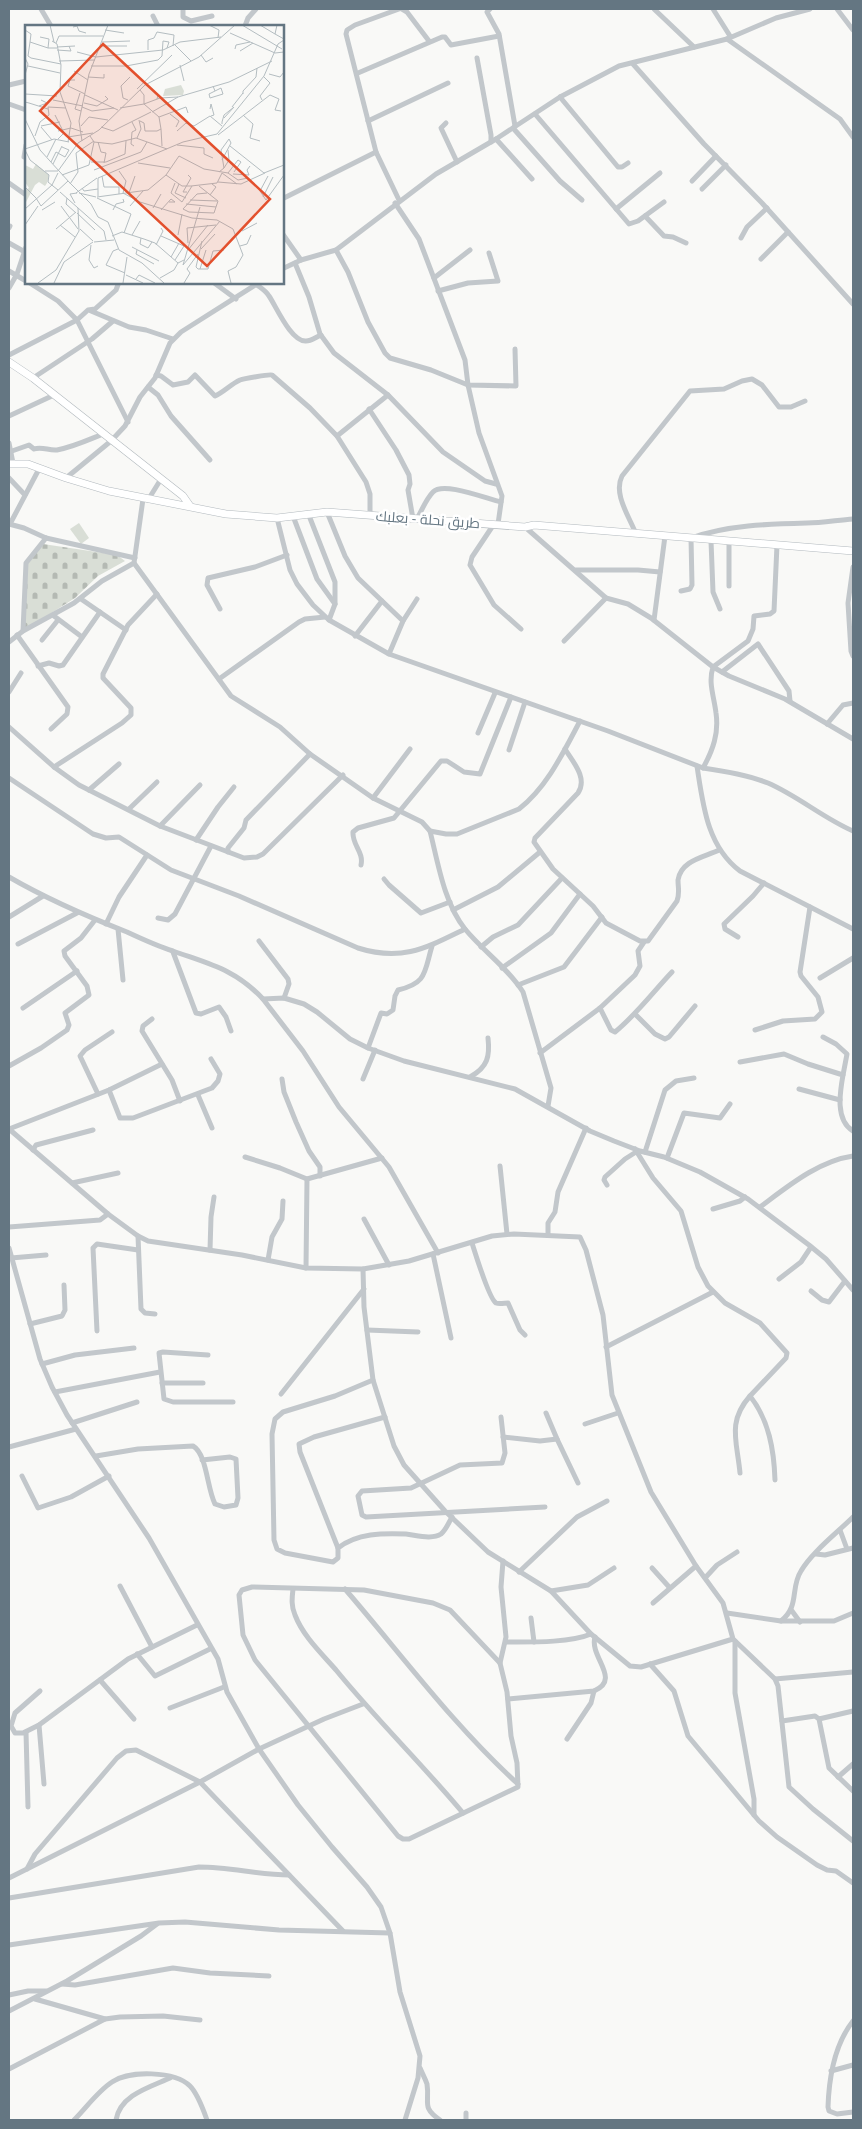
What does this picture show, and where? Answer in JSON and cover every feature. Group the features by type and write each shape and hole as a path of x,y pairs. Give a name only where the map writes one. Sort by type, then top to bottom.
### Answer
{"street":[{"path":"41,9 50,25"},
{"path":"183,9 184,16 190,21 212,16"},
{"path":"244,25 256,9"},
{"path":"430,41 407,12 401,9 355,25 347,30 348,46 358,73 376,152 397,202 415,231 465,360 468,385 479,433 496,484 502,496 496,524 472,557 470,565 494,605 521,630"},
{"path":"487,9 499,36 514,127 560,181 582,200"},
{"path":"654,9 694,47"},
{"path":"713,9 728,38 840,119 853,137"},
{"path":"284,268 336,250 436,174 560,97 619,66 633,64 728,38 776,18 810,9"},
{"path":"836,9 853,30"},
{"path":"153,16 158,25"},
{"path":"358,73 444,36 451,45 499,36"},
{"path":"477,58 493,140 532,179"},
{"path":"633,64 853,304"},
{"path":"9,85 25,81"},
{"path":"368,121 448,83"},
{"path":"560,97 618,167 622,168 628,163"},
{"path":"9,104 25,110"},
{"path":"535,114 629,224 635,223 664,202"},
{"path":"446,123 441,128 457,162"},
{"path":"24,157 25,151"},
{"path":"284,198 376,152"},
{"path":"692,181 716,156"},
{"path":"702,189 726,166"},
{"path":"616,208 660,174"},
{"path":"9,182 25,194"},
{"path":"742,238 747,227 767,208"},
{"path":"645,216 664,236 673,237 686,243"},
{"path":"761,259 788,232"},
{"path":"284,237 298,262 321,335 334,353 388,395 443,452 486,481 496,484"},
{"path":"9,243 25,250 17,274 9,288"},
{"path":"336,250 348,272 368,322 385,353 394,360 431,370 468,385 516,386 515,349"},
{"path":"434,278 470,250"},
{"path":"438,292 468,284 498,280 490,253"},
{"path":"9,271 25,280"},
{"path":"30,284 58,301 77,320 128,422"},
{"path":"9,355 77,320 88,310 95,309 116,290 118,284"},
{"path":"216,284 236,299"},
{"path":"66,478 111,441 128,422 140,397 156,375 173,339 181,332 258,284"},
{"path":"260,284 280,317 298,338 309,341 321,335"},
{"path":"88,310 113,321 173,339"},
{"path":"33,378 88,342 113,321"},
{"path":"9,362 33,378 111,441 184,496 190,506"},
{"path":"156,375 161,376 171,384 177,385 188,382 195,375 215,396 240,380 270,374 310,408 337,436 366,482 370,494 370,515"},
{"path":"636,534 618,492 618,484 622,476 690,391 724,389 752,379 762,385 779,407 791,407 806,401"},
{"path":"148,387 158,395 171,416 210,460"},
{"path":"9,416 54,395"},
{"path":"337,436 388,395"},
{"path":"369,409 396,450 408,475 410,484 408,490 415,519"},
{"path":"12,451 29,446 55,450 73,446 103,434"},
{"path":"9,443 12,451 11,464"},
{"name":"طريق نحلة - بعلبك","path":"11,464 28,464 66,478 145,499 226,514 277,518 326,512 525,527 534,525 853,551"},
{"path":"39,469 9,524 24,528 46,538 134,561 219,680 238,702 280,727 310,754 343,775 373,798 422,822 430,831 453,910 465,929 523,992 551,1088 548,1106"},
{"path":"9,478 25,495"},
{"path":"9,642 23,631 56,618 102,581 134,561 145,499 161,479"},
{"path":"415,519 432,492 439,488 473,493 501,502"},
{"path":"326,512 350,566 366,587 403,621"},
{"path":"308,513 335,582 335,604 327,619"},
{"path":"293,516 317,579 335,604"},
{"path":"277,518 290,570 297,584 327,619 355,636 389,654 442,671 495,693 580,721 697,766 767,783 832,822 853,831"},
{"path":"681,591 690,589 692,586 691,538 707,532 728,528 785,522 807,523 853,519"},
{"path":"525,527 606,598 628,604 654,620 713,667 790,701 853,739"},
{"path":"654,620 665,536"},
{"path":"23,631 24,571 26,563 46,538"},
{"path":"711,540 713,592 720,609"},
{"path":"729,542 729,586"},
{"path":"703,768 715,744 717,733 710,676 713,667 745,644 751,636 754,616 770,614 774,610 777,545"},
{"path":"220,609 207,584 208,578 255,567 287,555"},
{"path":"853,567 848,603 851,651 853,656"},
{"path":"576,570 660,572"},
{"path":"54,767 122,723 131,715 131,708 103,676 128,625 158,594"},
{"path":"564,641 606,598"},
{"path":"81,599 126,630"},
{"path":"389,654 403,621 417,599"},
{"path":"355,636 382,601"},
{"path":"38,666 49,663 62,666 100,612"},
{"path":"56,618 82,637"},
{"path":"42,640 56,618"},
{"path":"219,680 299,622 305,619 327,619"},
{"path":"17,635 68,709 66,716 51,729"},
{"path":"745,644 750,650"},
{"path":"722,672 759,645 767,661 790,691 790,701"},
{"path":"9,692 21,673"},
{"path":"478,732 495,693"},
{"path":"361,864 362,855 354,841 354,832 358,828 394,818 442,760 464,772 480,774 511,697"},
{"path":"509,750 525,702"},
{"path":"827,724 843,705 853,704"},
{"path":"430,831 457,834 519,809 532,799 540,789 580,721"},
{"path":"9,727 54,767 90,790 160,826 244,858 257,857 263,854 343,775"},
{"path":"373,798 410,749"},
{"path":"565,749 582,778 582,785 578,793 535,838 534,842 562,878 580,894 608,925 644,942"},
{"path":"228,852 228,848 244,828 246,820 310,754"},
{"path":"90,790 119,764"},
{"path":"697,766 707,816 719,850 740,871 853,929"},
{"path":"9,778 93,834 106,838 119,837 171,870 196,878 371,952 405,954 432,946 465,929"},
{"path":"129,809 157,782"},
{"path":"160,826 200,785"},
{"path":"196,840 234,787"},
{"path":"158,918 168,920 173,917 196,878 211,846"},
{"path":"540,1053 600,1008 637,972 640,962 638,954 644,942 650,939 677,900 679,895 678,881 683,870 698,857 719,850"},
{"path":"453,910 498,887 540,852"},
{"path":"106,924 146,855"},
{"path":"9,877 77,913 173,952 194,957 222,968 242,980 263,999 303,1051 339,1107 382,1158 406,1194 435,1253 451,1338"},
{"path":"384,878 389,885 421,912 450,902"},
{"path":"481,946 518,925 562,878"},
{"path":"738,937 725,929 724,924 764,883"},
{"path":"502,968 551,933 580,894"},
{"path":"9,917 43,896"},
{"path":"755,1030 783,1021 819,1018 822,1012 818,997 801,976 800,972 810,907"},
{"path":"18,944 77,913"},
{"path":"518,985 564,967 602,917"},
{"path":"9,1066 41,1048 68,1028 65,1013 89,994 87,986 64,952 81,938 94,920"},
{"path":"118,929 123,980"},
{"path":"259,941 288,979 289,984 284,998"},
{"path":"368,1048 381,1013 388,1014 393,1010 394,996 398,990 410,988 422,979 432,946"},
{"path":"173,952 196,1012 201,1014 219,1007 231,1031"},
{"path":"820,978 853,958"},
{"path":"23,1008 77,971"},
{"path":"600,1008 612,1032 635,1014 639,1007 672,972"},
{"path":"263,999 284,998 304,1004 317,1012 350,1039 368,1048 404,1061 515,1089 586,1128 636,1151 668,1158 700,1172 745,1197 812,1247 826,1259 853,1290"},
{"path":"635,1014 655,1034 665,1039 669,1037 695,1006"},
{"path":"152,1019 143,1026 142,1030 178,1093 180,1101"},
{"path":"98,1094 80,1056 85,1050 112,1032"},
{"path":"824,1037 836,1044 846,1054 840,1100 844,1122 853,1131"},
{"path":"470,1078 478,1072 489,1058 488,1038"},
{"path":"363,1079 375,1050"},
{"path":"740,1062 784,1054 808,1064 844,1075"},
{"path":"109,1090 119,1116 122,1119 134,1118 198,1095 212,1088 220,1079 220,1074 211,1059"},
{"path":"162,1064 109,1090 9,1129 108,1214 148,1241 210,1250 306,1268 363,1269 389,1265 492,1236 507,1234 578,1236 583,1241 603,1314 612,1395 618,1413 651,1492 696,1566 727,1612 734,1640 735,1692 754,1799 754,1814"},
{"path":"645,1152 665,1090 676,1081 694,1078"},
{"path":"282,1079 284,1092 296,1122 309,1151 320,1167 320,1176"},
{"path":"799,1089 840,1100"},
{"path":"198,1095 212,1128"},
{"path":"668,1158 684,1114 720,1118 730,1104"},
{"path":"548,1235 548,1223 554,1212 558,1192 586,1128"},
{"path":"34,1150 36,1145 93,1130"},
{"path":"607,1185 604,1178 636,1151"},
{"path":"636,1151 658,1184 681,1211 698,1267 713,1292 725,1303 756,1320 787,1353 786,1358 750,1396 738,1412 735,1420 740,1473"},
{"path":"760,1208 807,1174 837,1160 853,1156"},
{"path":"245,1157 307,1179 382,1158"},
{"path":"500,1166 507,1234"},
{"path":"72,1183 118,1173"},
{"path":"306,1268 307,1179"},
{"path":"210,1250 214,1197"},
{"path":"713,1209 740,1202 745,1197"},
{"path":"268,1260 272,1238 282,1219 283,1201"},
{"path":"9,1226 100,1220 108,1214"},
{"path":"364,1219 389,1265"},
{"path":"138,1236 141,1309 145,1313 154,1314"},
{"path":"472,1243 484,1281 494,1300 497,1303 508,1304 520,1330 525,1335"},
{"path":"97,1331 93,1248 97,1244 138,1250"},
{"path":"779,1278 801,1262 812,1247"},
{"path":"9,1248 42,1364 72,1423 96,1456 149,1538 196,1625 220,1663 224,1687 240,1719 259,1749 298,1806 367,1887 381,1907 390,1933 397,1977 416,2041 420,2067 427,2084 428,2111 440,2120"},
{"path":"11,1258 46,1255"},
{"path":"363,1269 373,1380 398,1456 445,1511 488,1552 552,1591 593,1635 630,1666 640,1667 734,1640"},
{"path":"811,1291 822,1300 829,1302 845,1281"},
{"path":"30,1324 62,1316 65,1310 64,1285"},
{"path":"281,1394 364,1289"},
{"path":"606,1347 713,1292"},
{"path":"367,1330 418,1332"},
{"path":"42,1364 74,1355 134,1348"},
{"path":"208,1355 163,1352 158,1354 164,1399 168,1401 233,1402"},
{"path":"55,1392 160,1372"},
{"path":"373,1380 335,1396 283,1412 278,1416 273,1425 272,1470 275,1547 280,1552 333,1562 337,1560 338,1548 300,1452 299,1444 314,1437 385,1417"},
{"path":"162,1383 202,1383"},
{"path":"750,1396 765,1423 774,1452 775,1480"},
{"path":"72,1423 137,1402"},
{"path":"546,1413 578,1483"},
{"path":"585,1424 618,1413"},
{"path":"501,1417 504,1459 502,1462 460,1465 411,1488 360,1492 358,1496 362,1515 366,1517 445,1511 545,1507"},
{"path":"9,1447 76,1429"},
{"path":"503,1437 540,1441 556,1438"},
{"path":"96,1456 138,1449 191,1445 197,1448 202,1460 215,1504 224,1507 236,1505 238,1498 236,1459 230,1457 202,1460"},
{"path":"22,1476 28,1485 36,1506 40,1508 71,1497 109,1476"},
{"path":"519,1572 577,1517 607,1501"},
{"path":"338,1548 360,1537 372,1534 434,1537 443,1532 452,1517"},
{"path":"781,1621 792,1611 799,1573 853,1517"},
{"path":"816,1554 826,1555 850,1548 840,1530"},
{"path":"705,1578 717,1565 737,1552"},
{"path":"500,1663 506,1642 501,1587 503,1561"},
{"path":"653,1603 696,1566"},
{"path":"552,1591 588,1585 614,1568"},
{"path":"652,1568 670,1588"},
{"path":"120,1586 152,1647"},
{"path":"252,1588 293,1589 344,1589 383,1592 445,1607 500,1663 505,1675 518,1787 409,1839 403,1839 376,1810 308,1727 256,1660 243,1635 239,1596 242,1590 252,1588"},
{"path":"293,1589 293,1609 300,1627 363,1704 422,1765 463,1813"},
{"path":"344,1589 448,1710 518,1784"},
{"path":"792,1611 800,1622"},
{"path":"727,1612 781,1621 800,1622 853,1619"},
{"path":"839,1620 853,1613"},
{"path":"531,1618 534,1642"},
{"path":"40,1691 18,1709 13,1717 11,1726 13,1732 26,1732 39,1725 137,1654 196,1625"},
{"path":"506,1642 534,1642 593,1635"},
{"path":"508,1699 594,1691 601,1688 605,1683 606,1676 593,1646 593,1635"},
{"path":"734,1640 775,1679 789,1786 813,1810 853,1841"},
{"path":"137,1654 155,1676 210,1649"},
{"path":"650,1664 674,1691 688,1736 754,1814 777,1837 817,1865 827,1870 836,1870 853,1882"},
{"path":"775,1679 853,1672"},
{"path":"100,1680 134,1719"},
{"path":"170,1708 224,1687"},
{"path":"567,1739 591,1703 594,1691"},
{"path":"9,1878 200,1782 259,1749 363,1704"},
{"path":"782,1721 815,1716 819,1718 853,1711"},
{"path":"819,1718 827,1762 831,1771 853,1791"},
{"path":"39,1725 44,1784"},
{"path":"26,1732 28,1807"},
{"path":"28,1869 40,1847 99,1777 126,1751 139,1751 200,1782 343,1931"},
{"path":"838,1777 853,1764"},
{"path":"9,1898 199,1867 227,1868 254,1874 289,1875"},
{"path":"9,1945 159,1923 185,1922 279,1930 390,1933"},
{"path":"9,2011 62,1984 159,1923"},
{"path":"62,1984 75,1985 173,1968 210,1973 270,1976"},
{"path":"9,1995 28,1991 46,1991"},
{"path":"35,1999 104,2019"},
{"path":"9,2069 104,2019 163,2016 200,2020"},
{"path":"853,2021 843,2036 831,2071 828,2092 829,2111 837,2114 853,2112"},
{"path":"831,2071 853,2065"},
{"path":"405,2120 420,2067"},
{"path":"74,2120 114,2080 153,2073 181,2080 190,2086 207,2120"},
{"path":"116,2120 119,2110 129,2098 170,2078"},
{"path":"466,2113 466,2120"}],"green space":[{"path":"79,523 89,538 81,544 70,529"},
{"path":"43,544 117,555 125,561 98,576 75,598 26,629 23,624 25,565"}]}
